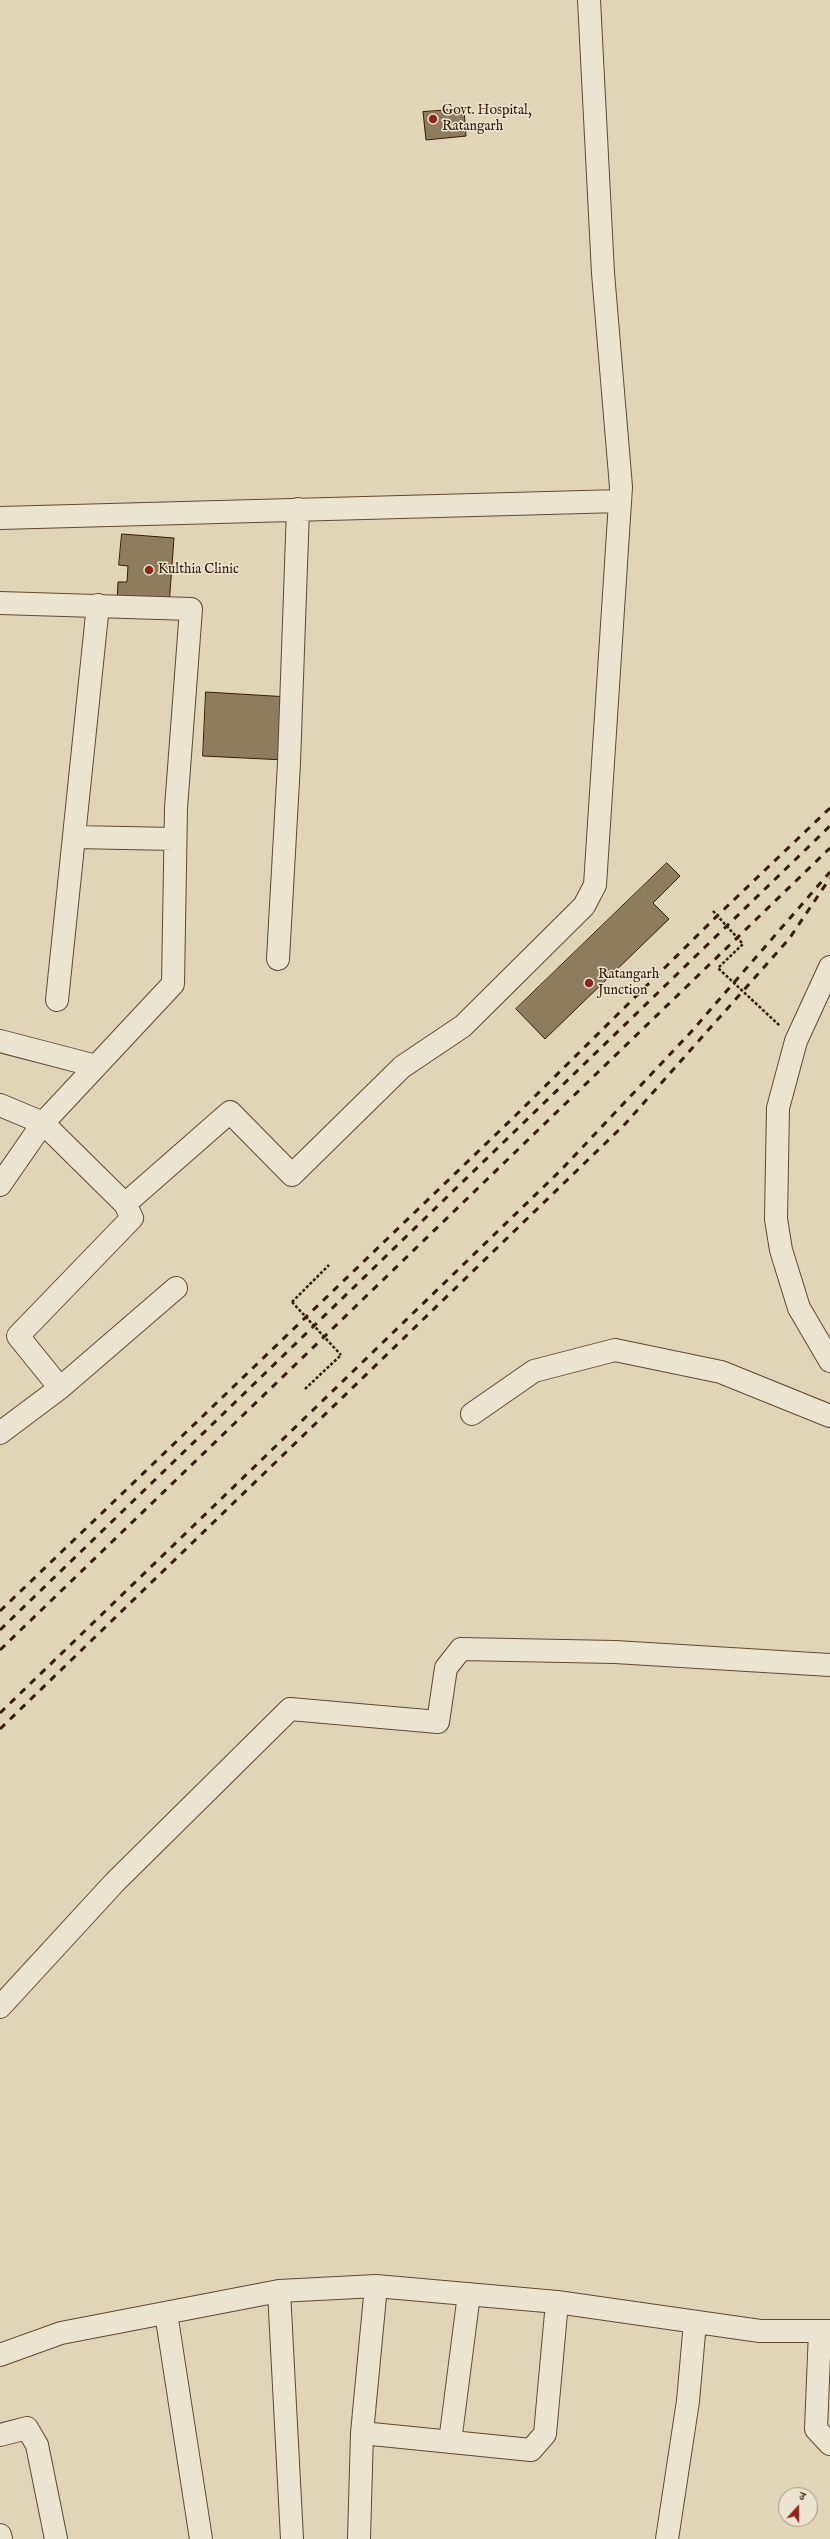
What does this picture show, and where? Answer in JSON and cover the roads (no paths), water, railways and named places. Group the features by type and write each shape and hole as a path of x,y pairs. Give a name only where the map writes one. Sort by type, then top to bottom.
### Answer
{"street":[{"path":"125,1204 230,1112 292,1175 402,1067 463,1026 584,906 595,885 620,487 603,273 589,0"},
{"path":"0,518 620,501"},
{"path":"278,959 289,763 298,509"},
{"path":"0,603 191,609 175,839 173,984 43,1123 0,1185"},
{"path":"57,1000 98,605"},
{"path":"74,837 175,839"},
{"path":"830,967 796,1041 778,1108 776,1219 781,1250 799,1308 830,1361"},
{"path":"0,1041 96,1066"},
{"path":"0,1105 43,1123 125,1204 132,1218 18,1336 60,1388"},
{"path":"0,1433 60,1388 176,1288"},
{"path":"472,1414 534,1371 615,1350 721,1372 830,1416"},
{"path":"0,2007 115,1882 290,1709 438,1722 446,1668 462,1649 615,1652 830,1665"},
{"path":"359,2539 362,2433 376,2286"},
{"path":"0,2355 61,2333 279,2291 376,2286 557,2302 760,2331 825,2331 816,2429 830,2444"},
{"path":"279,2291 292,2539"},
{"path":"450,2442 468,2294"},
{"path":"362,2433 531,2450 545,2434 557,2302"},
{"path":"166,2313 201,2539"},
{"path":"667,2539 688,2402 695,2322"},
{"path":"0,2435 27,2428 33,2435 37,2445 56,2539"},
{"path":"0,2535 1,2539"}],"railway":[{"path":"0,1611 514,1117 718,915 830,808"},
{"path":"0,1630 830,826"},
{"path":"0,1650 830,848"},
{"path":"0,1713 561,1170 691,1032 830,872"},
{"path":"0,1729 625,1124 789,939 830,878"}],"place":[{"name":"Govt. Hospital, Ratangarh","path":"433,119"},
{"name":"Kulthia Clinic","path":"149,570"},
{"name":"Ratangarh Junction","path":"589,983"}]}
